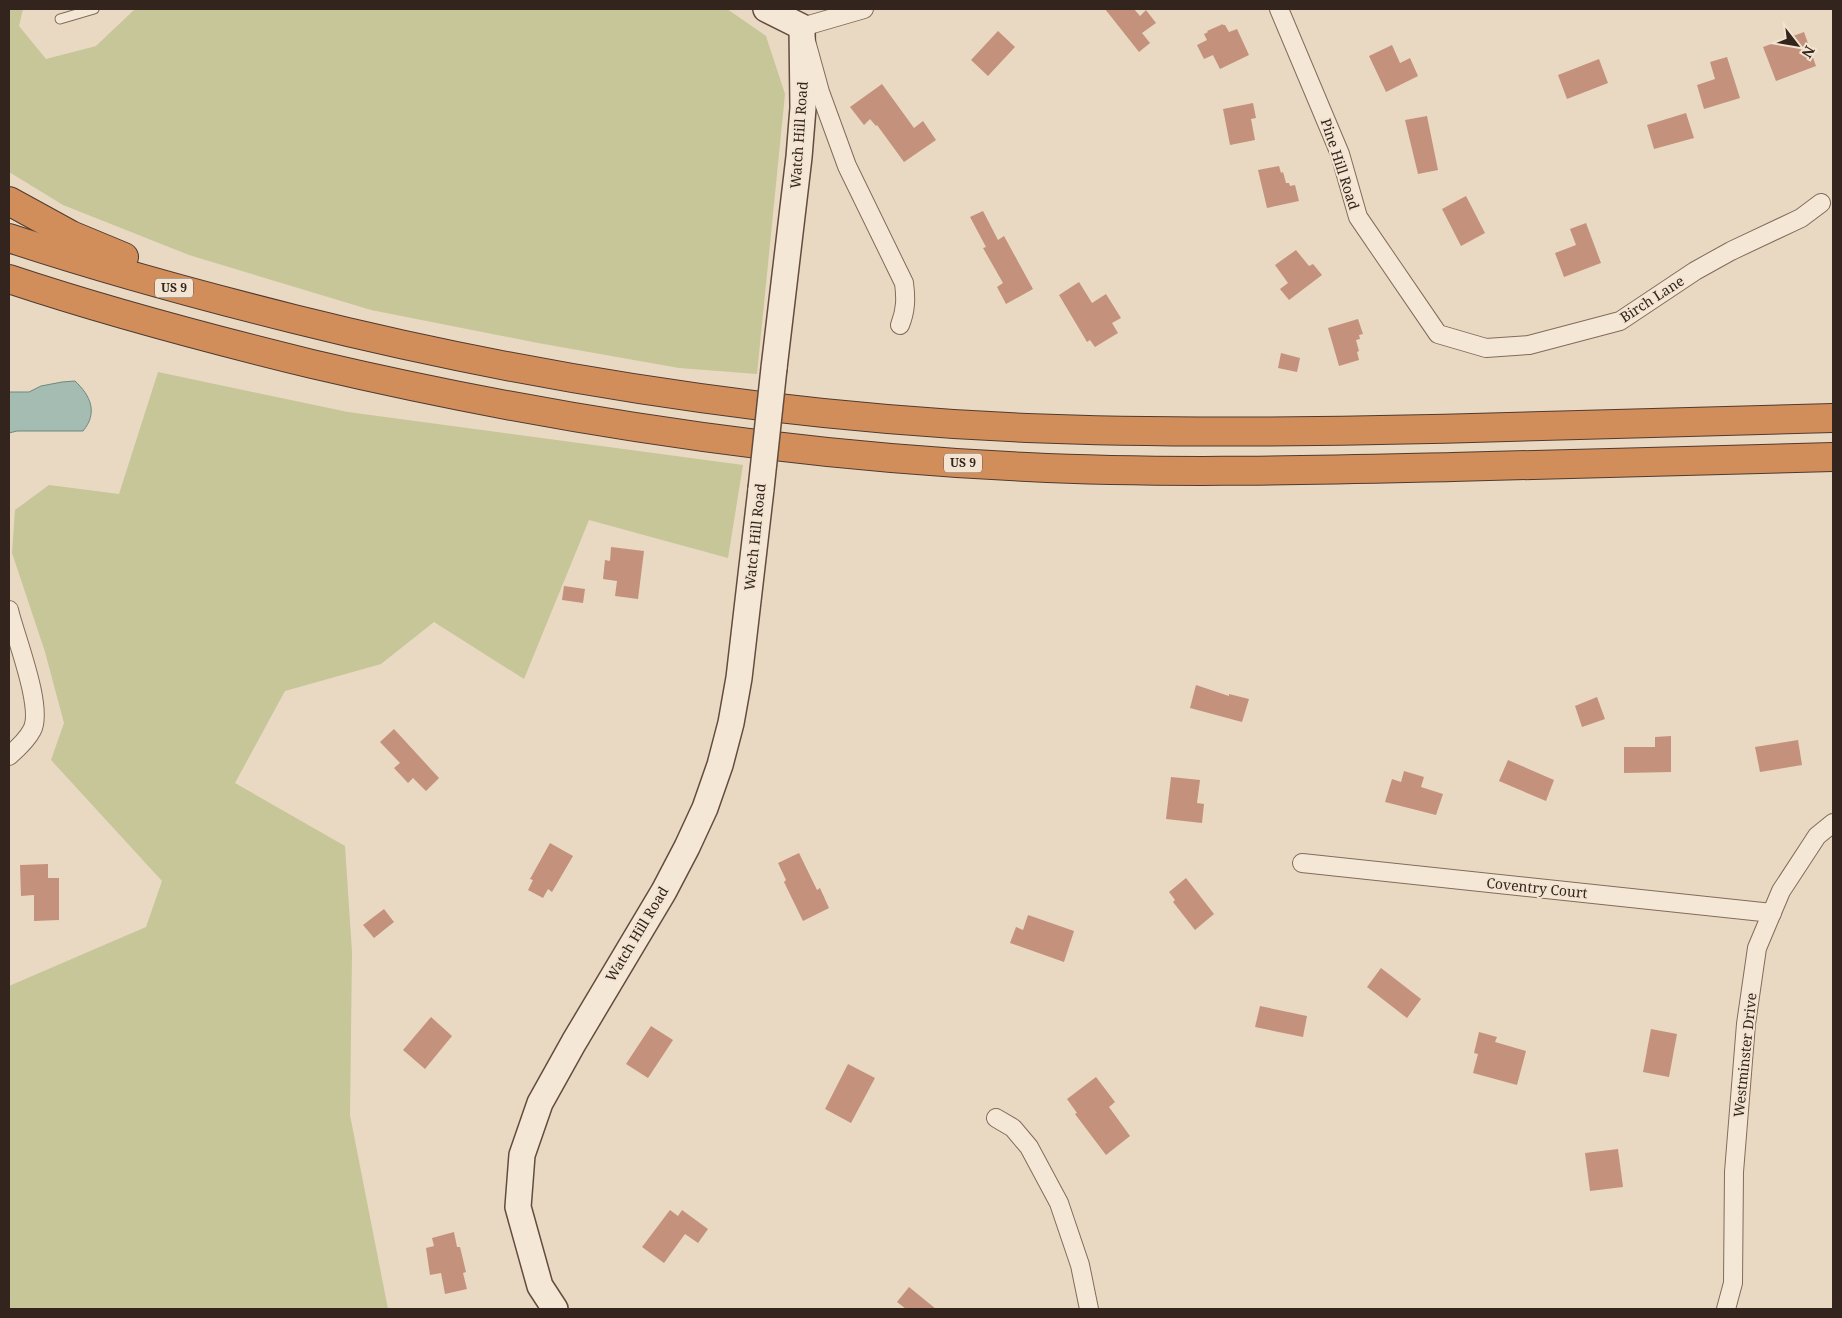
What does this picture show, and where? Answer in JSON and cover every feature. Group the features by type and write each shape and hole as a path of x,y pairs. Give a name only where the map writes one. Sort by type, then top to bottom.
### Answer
{"highway":[{"path":"9,200 71,236 129,259 341,331"},
{"name":"US 9","path":"9,238 116,272 341,331 492,364 680,394 826,412 1026,428 1179,432 1321,432 1833,418"},
{"name":"US 9","path":"9,279 107,310 257,350 485,402 704,438 812,451 1024,467 1188,471 1331,470 1833,457"},
{"path":"9,286 107,310"}],"street":[{"path":"766,9 802,27 855,10"},
{"name":"Pine Hill Road","path":"1279,9 1340,154 1358,217 1438,334"},
{"name":"Watch Hill Road","path":"802,27 820,92 841,151 904,283 905,311 900,325"},
{"name":"Watch Hill Road","path":"555,1309 540,1286 518,1207 522,1155 540,1103 664,891 687,848 705,808 720,765 731,723 739,678 799,156 803,108 802,27"},
{"name":"Birch Lane","path":"1438,334 1486,348 1530,345 1620,321 1695,271 1731,251 1801,218 1821,203"},
{"path":"9,610 32,686 35,723 32,731 9,756"},
{"name":"Westminster Drive","path":"1726,1309 1733,1283 1734,1172 1746,1024 1757,948 1781,891 1816,836 1833,823"},
{"name":"Coventry Court","path":"1302,863 1772,913"},
{"path":"996,1118 1013,1128 1030,1147 1058,1202 1080,1266 1088,1309"}],"lane":[{"path":"60,19 94,9"}],"green space":[{"path":"9,9 23,9 19,26 46,59 96,46 135,9 727,9 766,36 785,94 757,374 679,368 538,343 371,310 189,255 63,205 9,172"},
{"path":"158,372 348,412 743,465 728,558 589,520 524,679 434,622 381,664 285,691 235,783 345,846 352,952 350,1115 388,1309 9,1309 9,986 146,927 162,881 51,760 64,723 45,652 12,553 15,510 49,485 119,494"}],"shaded area":[{"path":"75,381 89,399 91,405 90,418 83,431 17,431 9,433 9,392 29,392 41,386"}],"building":[{"path":"1105,9 1134,9 1140,16 1146,10 1156,23 1142,33 1150,43 1139,52"},
{"path":"1223,24 1229,32 1237,29 1249,55 1220,69 1213,55 1204,59 1197,45 1207,40 1204,34 1207,31"},
{"path":"998,31 1015,47 988,76 971,60"},
{"path":"1804,32 1816,66 1776,81 1763,47"},
{"path":"1392,45 1400,63 1410,58 1418,76 1386,92 1369,56"},
{"path":"1727,57 1740,98 1704,109 1697,85 1715,79 1710,62"},
{"path":"1599,59 1608,83 1567,99 1558,75"},
{"path":"882,84 914,128 923,121 936,140 904,162 877,125 870,119 864,125 850,107"},
{"path":"1253,103 1256,118 1251,119 1255,140 1230,145 1223,109"},
{"path":"1686,113 1694,138 1654,149 1647,125"},
{"path":"1427,116 1438,170 1418,174 1405,120"},
{"path":"1279,166 1286,183 1289,183 1290,186 1295,185 1299,201 1267,208 1258,170"},
{"path":"1466,196 1485,233 1461,246 1442,209"},
{"path":"983,211 998,240 1004,236 1033,289 1006,304 997,287 1003,283 983,248 986,247 970,217"},
{"path":"1586,223 1601,263 1564,277 1555,253 1576,245 1570,229"},
{"path":"1296,250 1309,266 1313,264 1322,275 1289,300 1280,289 1288,283 1275,265"},
{"path":"1079,282 1092,303 1106,294 1121,318 1112,323 1118,333 1095,347 1090,340 1087,342 1059,295"},
{"path":"1358,319 1363,334 1359,335 1360,339 1356,340 1359,360 1339,366 1328,328"},
{"path":"1281,353 1300,358 1297,372 1278,368"},
{"path":"611,547 644,551 638,599 615,596 617,581 603,579 605,560 610,561"},
{"path":"564,586 585,589 583,603 562,600"},
{"path":"1196,685 1229,696 1229,694 1249,699 1242,722 1190,708"},
{"path":"1597,697 1605,719 1582,727 1575,706"},
{"path":"394,729 439,778 426,791 413,778 408,783 394,768 400,763 380,742"},
{"path":"1671,736 1671,772 1624,773 1624,747 1655,747 1655,737"},
{"path":"1798,740 1802,765 1760,772 1755,747"},
{"path":"1508,760 1554,780 1546,801 1499,781"},
{"path":"1404,771 1424,777 1421,787 1443,794 1436,815 1385,802 1392,779 1401,782"},
{"path":"1171,777 1200,780 1197,803 1204,804 1202,823 1166,819"},
{"path":"550,843 573,856 552,892 548,889 543,898 528,890 533,880 530,879"},
{"path":"799,853 817,890 820,888 829,908 803,921 784,882 786,880 778,863"},
{"path":"48,864 48,878 59,878 59,920 34,921 34,895 21,896 20,865"},
{"path":"1186,878 1214,914 1195,930 1173,902 1175,900 1169,892"},
{"path":"384,909 394,922 374,938 363,925"},
{"path":"1028,915 1074,931 1064,962 1010,943 1016,927 1023,930"},
{"path":"1381,968 1421,999 1407,1018 1367,987"},
{"path":"1260,1006 1307,1016 1303,1037 1255,1027"},
{"path":"431,1017 452,1036 425,1069 403,1050"},
{"path":"651,1026 673,1040 648,1078 626,1064"},
{"path":"1651,1029 1677,1034 1669,1077 1643,1072"},
{"path":"1479,1032 1497,1037 1495,1042 1526,1051 1517,1085 1473,1073 1478,1054 1474,1053"},
{"path":"848,1064 875,1078 851,1123 825,1109"},
{"path":"1096,1077 1115,1102 1109,1107 1130,1136 1106,1155 1075,1114 1077,1113 1067,1099"},
{"path":"1618,1149 1623,1187 1590,1191 1585,1153"},
{"path":"670,1210 678,1216 682,1210 708,1229 698,1243 685,1234 664,1263 642,1247"},
{"path":"454,1232 466,1272 463,1273 467,1289 445,1294 441,1273 430,1275 426,1248 434,1246 432,1238"},
{"path":"909,1287 936,1309 906,1309 897,1302"}]}
